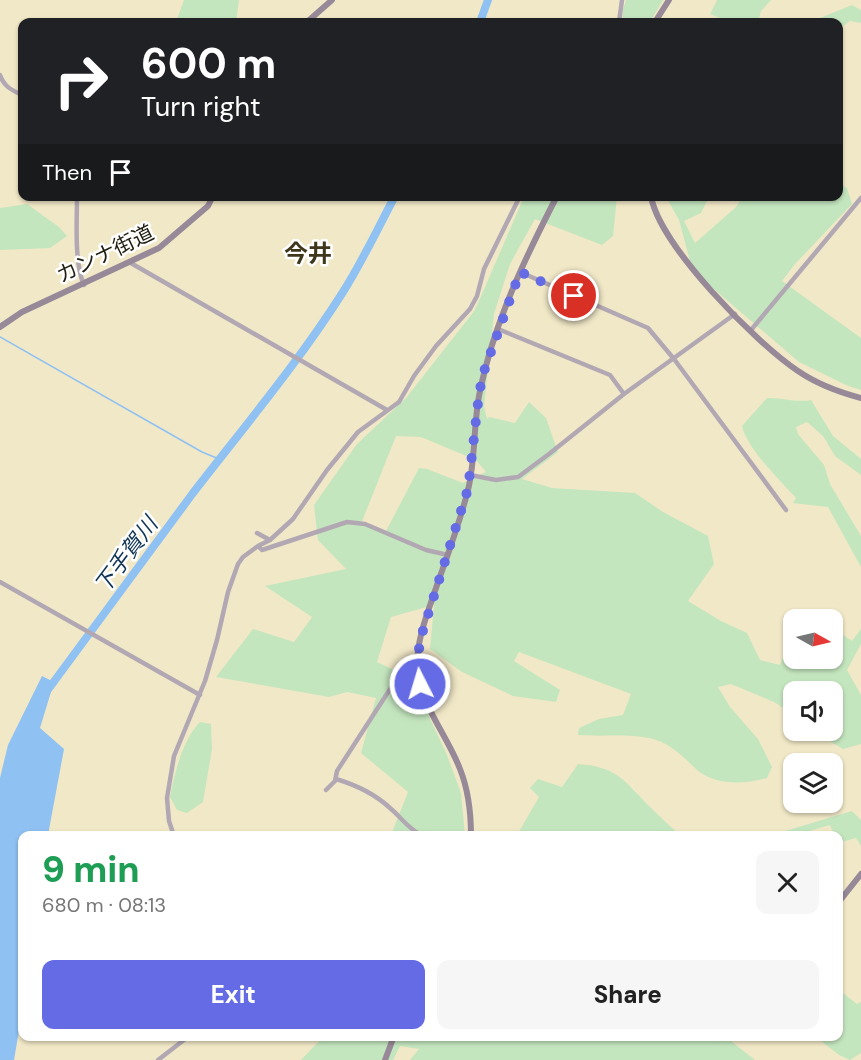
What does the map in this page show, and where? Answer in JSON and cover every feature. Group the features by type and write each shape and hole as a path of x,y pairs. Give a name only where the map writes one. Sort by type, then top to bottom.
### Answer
{"main road":[{"path":"312,18 332,0"},
{"path":"658,18 669,0"},
{"name":"カンナ街道","path":"0,327 21,312 84,285 166,244 208,206 210,201"},
{"path":"471,831 470,808 465,782 423,692 418,676 417,661 425,623 448,555 470,475 479,394 498,329 520,272 554,201"},
{"path":"653,201 658,218 690,267 772,352 799,372 826,387 861,398"},
{"path":"843,896 861,873"},
{"path":"385,1060 392,1041"}],"street":[{"path":"620,18 622,0"},
{"path":"0,75 9,89 18,93"},
{"path":"751,330 861,198"},
{"path":"77,201 76,230 84,285"},
{"path":"173,831 166,808 168,787 178,744 200,695 234,572 243,557 270,540 293,519 327,470 358,432 399,402 414,376 436,346 470,309 477,296 484,269 518,201"},
{"path":"129,262 387,410"},
{"path":"520,272 648,328 674,359 786,510"},
{"path":"470,475 496,480 518,477 624,394 735,314"},
{"path":"498,329 610,375 624,394"},
{"path":"258,546 262,550 347,522 359,523 426,550 448,555"},
{"path":"257,533 270,540"},
{"path":"0,582 200,695"},
{"path":"326,790 336,779 337,771 394,684 409,664 417,661"},
{"path":"336,779 365,790 390,808 404,824 415,831"},
{"path":"158,1060 183,1041"}],"green space":[{"path":"184,0 239,0 237,18 177,18"},
{"path":"626,0 663,0 652,18 622,18"},
{"path":"717,0 771,0 761,11 759,18 720,18 710,14"},
{"path":"852,5 861,10 861,23 850,21 843,26 843,18 820,18"},
{"path":"843,186 847,188 852,204 795,264 782,281 861,338 861,390 799,362 709,285 690,261 679,220 668,201 707,201 701,213 684,221 695,243 740,201 843,201"},
{"path":"522,201 617,201 613,236 602,245 535,219 510,264 494,314 484,407 487,419 489,417 515,423 529,402 546,418 558,452 522,479 552,488 635,493 663,512 708,536 714,564 688,601 721,621 747,633 760,660 780,665 783,656 783,669 843,669 843,635 852,641 861,629 861,644 847,670 861,695 861,744 843,749 830,741 843,741 843,681 783,681 783,708 731,684 718,687 730,707 758,739 772,767 767,778 749,782 713,779 697,770 673,749 656,740 628,736 578,735 579,728 599,719 623,715 631,694 519,652 514,661 560,690 556,702 513,696 462,672 430,649 434,605 391,617 377,662 411,678 447,755 461,793 465,831 393,831 408,792 361,753 376,698 347,692 329,697 216,677 253,629 294,642 312,617 265,586 346,569 318,540 314,505 357,444 406,398 475,310","holes":["396,436 421,437 476,460 486,472 463,483 419,468 386,531 361,524"]},
{"path":"27,204 59,227 67,236 50,248 0,250 0,208"},
{"path":"767,398 811,400 833,436 861,459 861,475 835,456 823,436 807,422 796,427 798,434 824,465 830,484 861,536 861,567 828,507 793,503 796,498 750,444 742,426"},
{"path":"200,722 211,724 212,749 203,802 187,813 177,810 170,797 184,747"},
{"path":"578,764 602,768 619,776 676,831 519,831 539,797 530,788 538,779 562,787"},
{"path":"852,811 861,820 861,846 856,838 843,842 843,831 832,831 830,825 809,831 785,831"},
{"path":"843,993 857,1004 861,1002 861,1053 850,1060 839,1055 821,1041 843,1041"},
{"path":"319,1041 731,1041 755,1060 410,1060 419,1049 400,1046 393,1060 301,1060"}],"water":[{"path":"42,676 54,682 40,728 64,749 49,831 18,831 18,1036 14,1060 0,1060 0,778 8,745"}],"waterway":[{"name":"下手賀川","path":"481,18 488,0"},
{"name":"下手賀川","path":"47,691 193,493 308,344 350,281 392,201"},
{"path":"0,337 202,452 219,459"}],"district":[{"name":"今井","path":"308,253"}],"route":[{"path":"420,684 417,668 420,640 468,489 483,374 520,272 574,296"}]}
